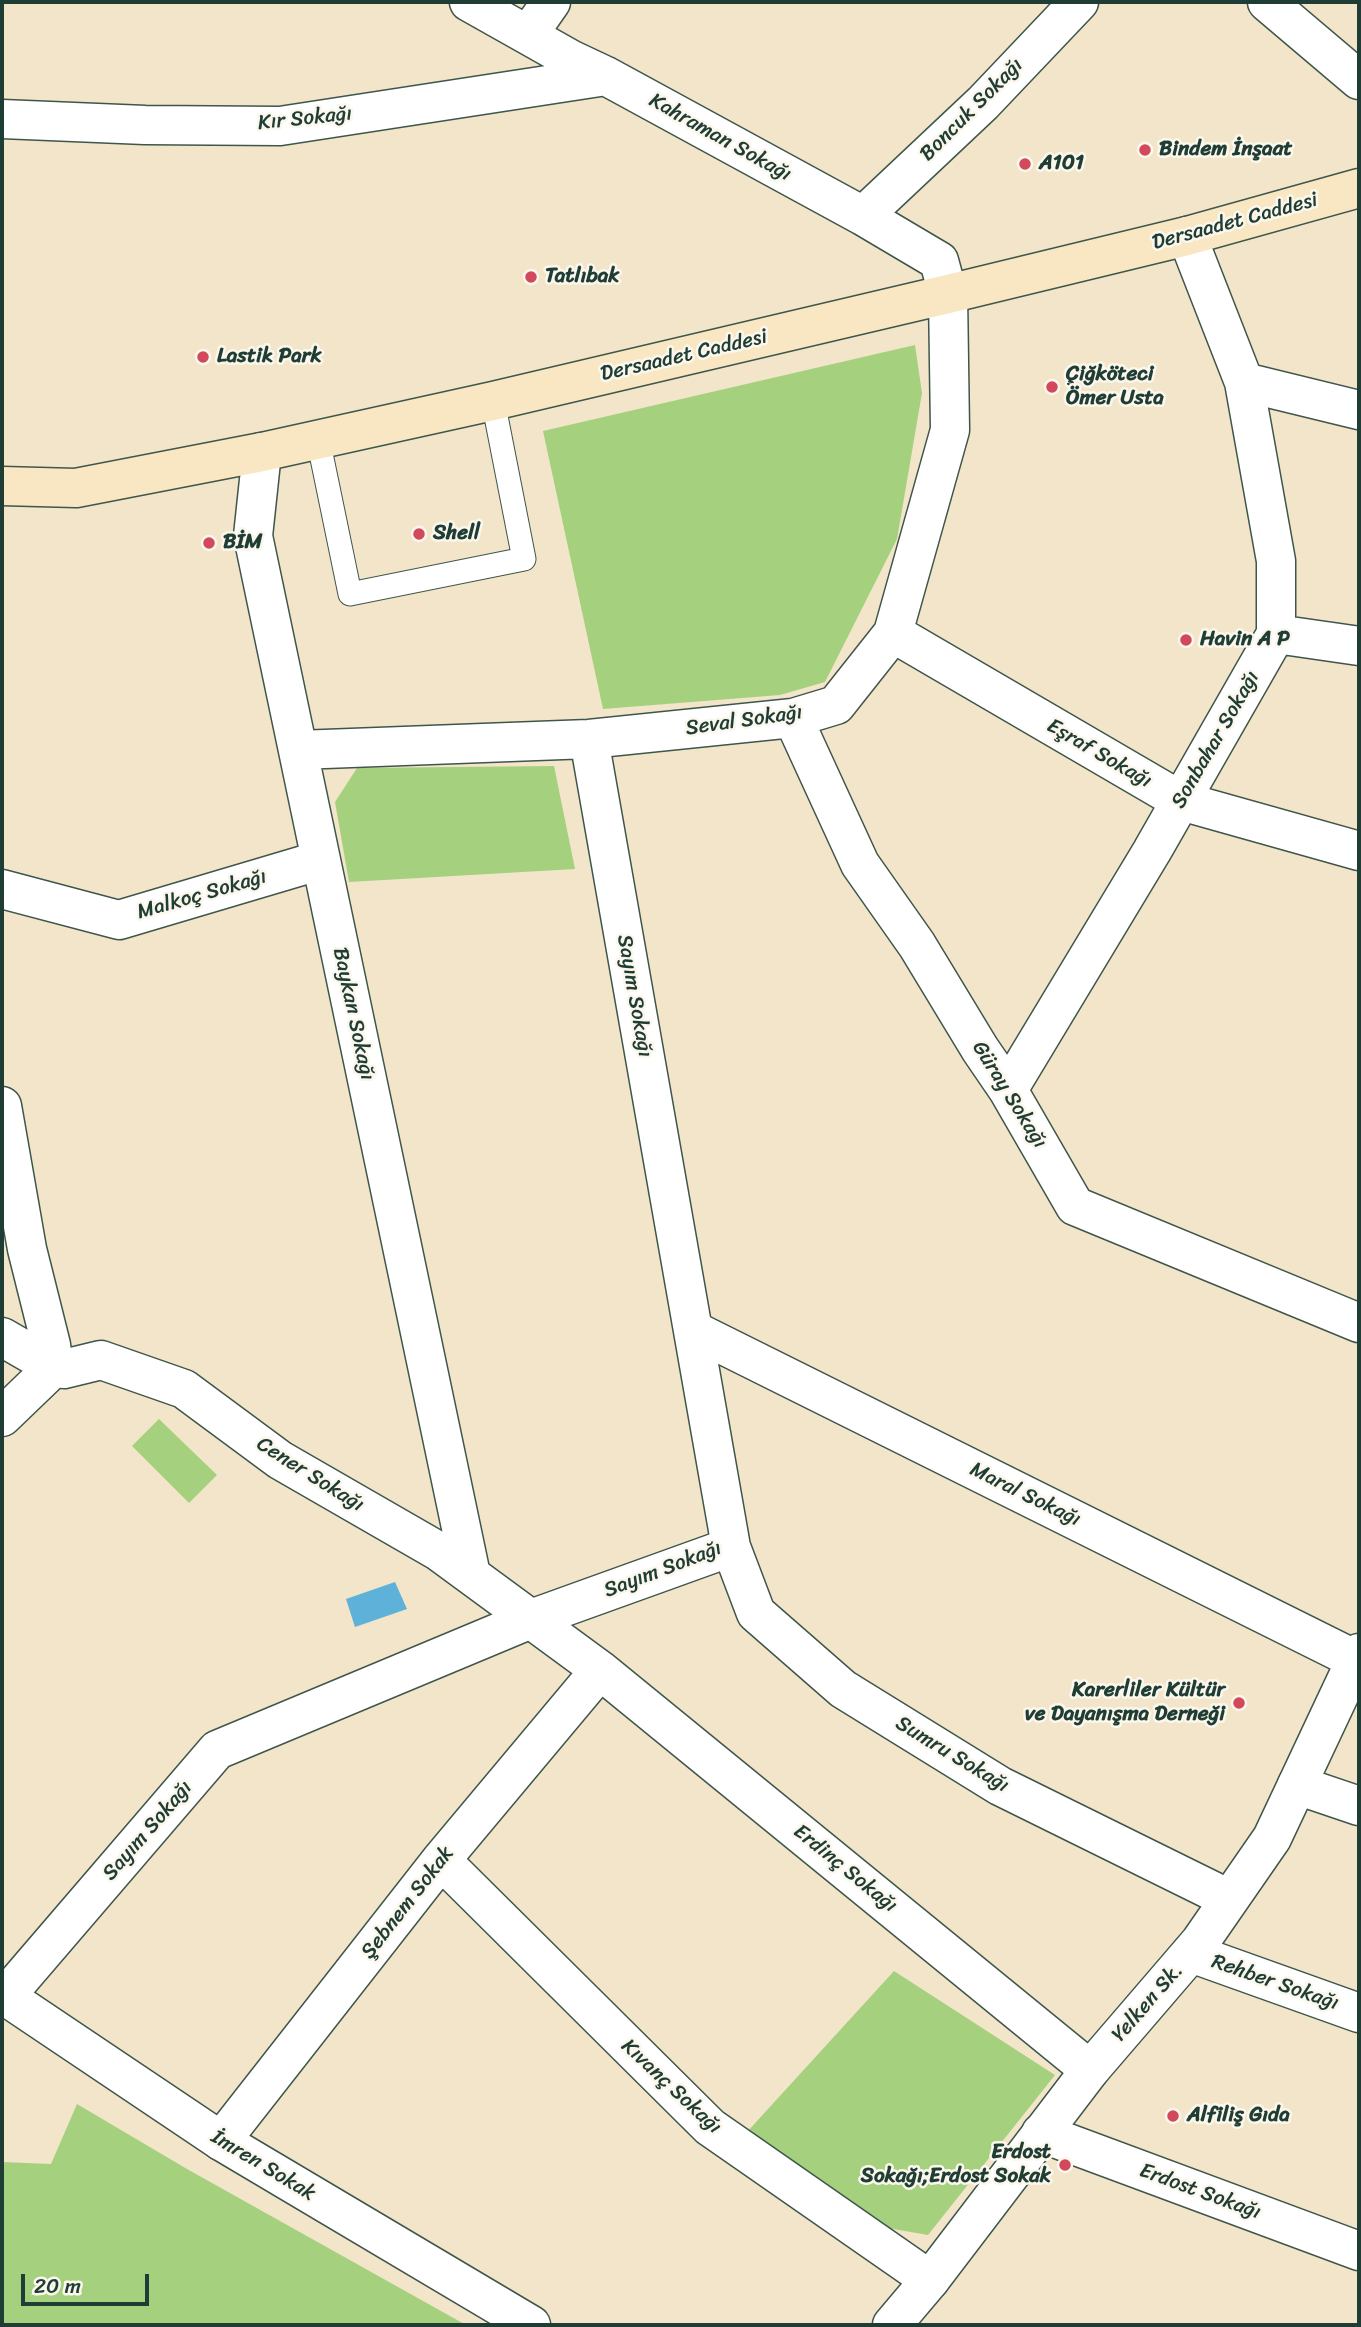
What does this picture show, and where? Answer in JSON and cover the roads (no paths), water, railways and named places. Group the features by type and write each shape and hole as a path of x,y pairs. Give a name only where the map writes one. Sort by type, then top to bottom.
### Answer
{"main road":[{"name":"Dersaadet Caddesi","path":"2,486 76,488 261,452 493,401 948,294 1187,236 1359,188"}],"street":[{"name":"Kahraman Sokağı","path":"469,2 863,216 939,261 948,294"},
{"path":"528,35 551,2"},
{"name":"Boncuk Sokağı","path":"863,216 983,103 1079,2"},
{"path":"1267,2 1359,80"},
{"name":"Kır Sokağı","path":"2,119 145,125 279,126 606,76"},
{"name":"Sonbahar Sokağı","path":"1008,1090 1181,802 1276,634 1276,561 1244,382 1187,236"},
{"name":"Seval Sokağı","path":"298,750 589,739 793,718 836,705 893,633 950,430 948,294"},
{"path":"1244,382 1359,410"},
{"name":"Baykan Sokağı","path":"261,452 253,536 471,1575"},
{"name":"Eşraf Sokağı","path":"893,633 1181,802 1359,851"},
{"path":"1276,634 1359,646"},
{"name":"Güray Sokağı","path":"793,718 860,864 917,945 1008,1090 1075,1206 1359,1323"},
{"name":"Sayım Sokağı","path":"4,1995 217,1750 531,1619 731,1547 589,739"},
{"name":"Malkoç Sokağı","path":"2,889 119,920 321,860"},
{"path":"2,1106 27,1248 54,1367"},
{"name":"Maral Sokağı","path":"693,1330 1358,1656"},
{"path":"2,1337 54,1367"},
{"name":"Cener Sokağı","path":"54,1367 64,1369 101,1360 184,1389 280,1460 438,1551 600,1670"},
{"path":"2,1417 54,1367"},
{"name":"Sumru Sokağı","path":"731,1547 755,1613 843,1689 1000,1786 1229,1899"},
{"name":"Yelken Sk.","path":"892,2325 930,2280 1090,2070 1191,1953 1272,1838 1358,1656"},
{"name":"Şebnem Sokak","path":"221,2141 441,1860 600,1670"},
{"name":"Erdinç Sokağı","path":"600,1670 1090,2070"},
{"path":"1297,1785 1359,1806"},
{"name":"Kıvanç Sokağı","path":"441,1860 710,2127 930,2280"},
{"name":"Rehber Sokağı","path":"1191,1953 1359,2013"},
{"name":"İmren Sokak","path":"4,1995 221,2141 531,2325"},
{"name":"Erdost Sokağı","path":"1041,2133 1359,2251"}],"lane":[{"path":"318,439 350,594 524,559 493,401"}],"water":[{"path":"395,1582 407,1609 355,1627 346,1599"}],"place":[{"name":"Bindem İnşaat","path":"1145,150"},
{"name":"A101","path":"1025,164"},
{"name":"Tatlıbak","path":"531,277"},
{"name":"Lastik Park","path":"203,357"},
{"name":"Çiğköteci Ömer Usta","path":"1052,387"},
{"name":"Shell","path":"419,534"},
{"name":"BİM","path":"209,543"},
{"name":"Havin A P","path":"1186,640"},
{"name":"Karerliler Kültür ve Dayanışma Derneği","path":"1239,1703"},
{"name":"Alfiliş Gıda","path":"1173,2116"},
{"name":"Erdost Sokağı;Erdost Sokak","path":"1065,2165"}]}
